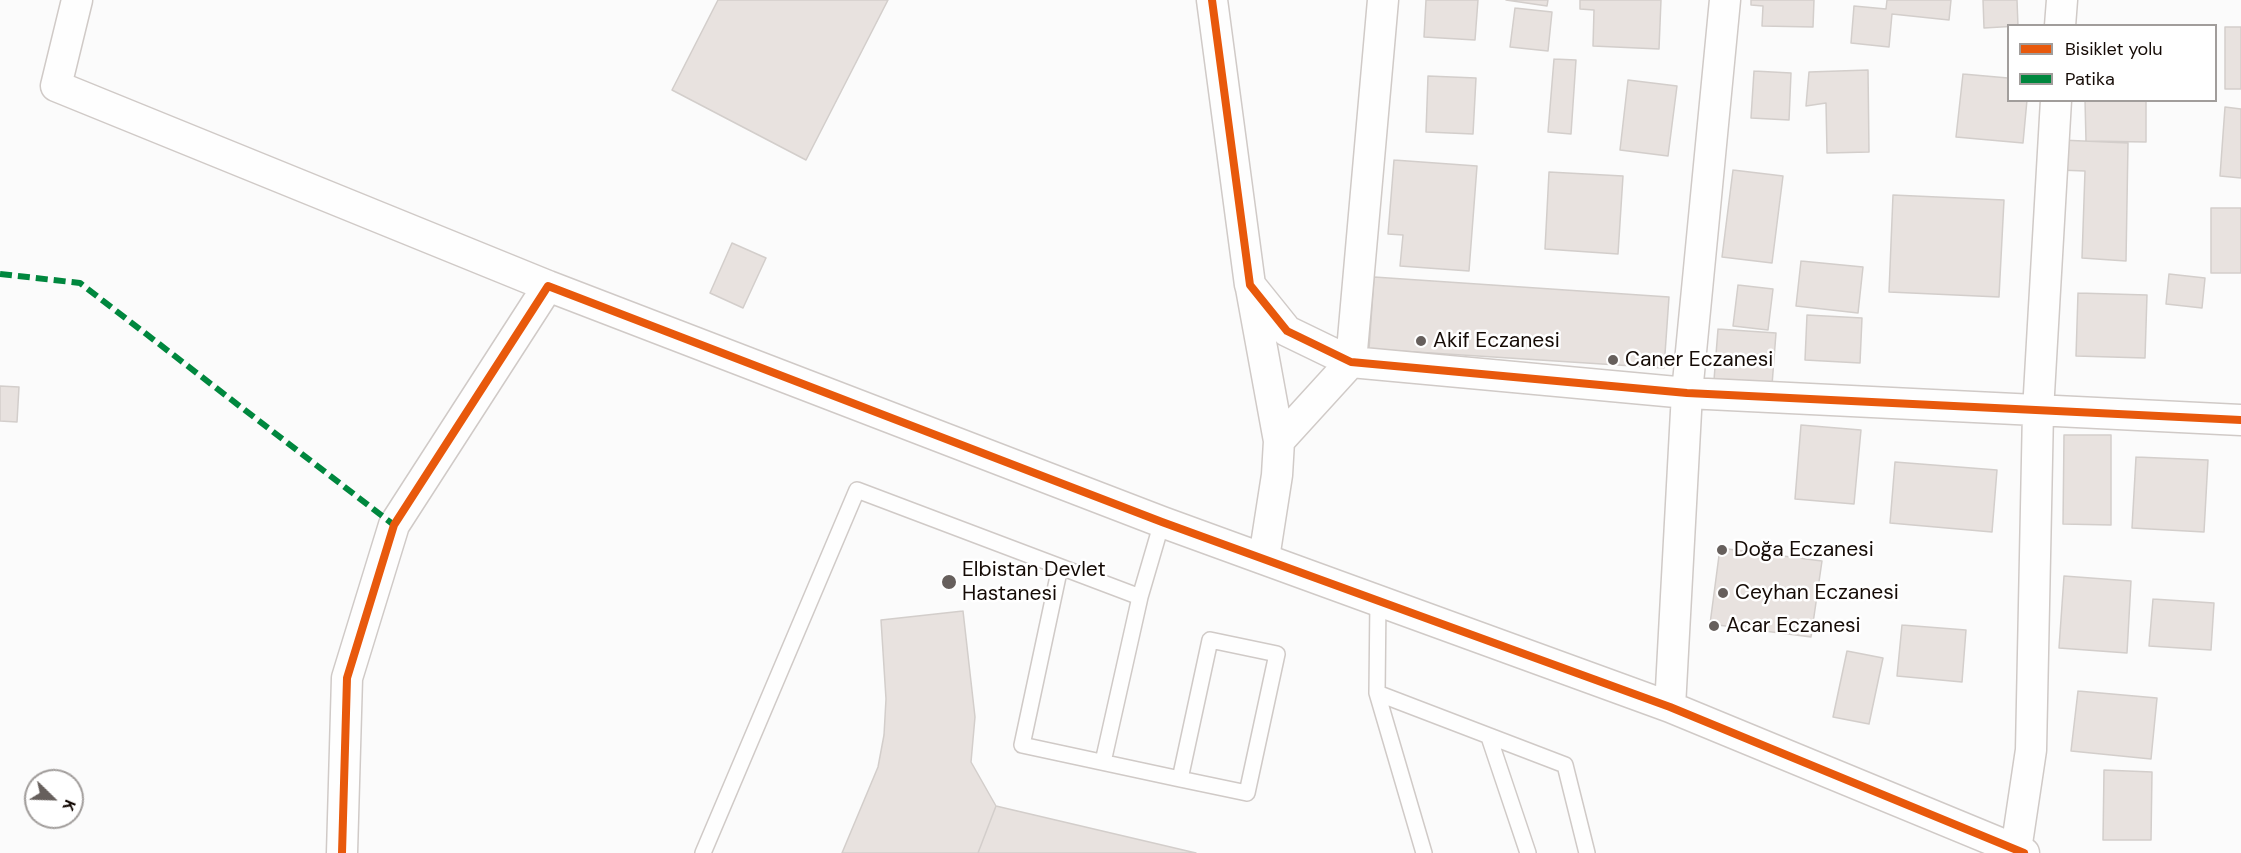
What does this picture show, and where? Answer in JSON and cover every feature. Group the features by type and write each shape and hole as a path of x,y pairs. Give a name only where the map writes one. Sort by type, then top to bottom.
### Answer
{"street":[{"path":"77,0 56,86 548,286 1162,522 1670,707 2020,851 2031,750 2038,411 2056,102"},
{"path":"1212,0 1250,285 1279,441 1277,475 1264,558"},
{"path":"1279,441 1351,362 1383,0"},
{"path":"1670,707 1688,393 1725,0"},
{"path":"2060,24 2062,0"},
{"path":"1250,285 1287,331 1351,362 1688,393 2241,420"},
{"path":"342,853 347,678 394,525 548,286"}],"lane":[{"path":"703,853 857,490 1140,597"},
{"path":"1102,762 1140,597 1162,522"},
{"path":"1060,567 1022,745 1180,779 1247,793 1277,654 1210,640 1180,779"},
{"path":"1378,599 1377,693 1424,853"},
{"path":"1377,693 1565,765 1587,853"},
{"path":"1489,737 1528,853"}],"building":[{"path":"718,0 888,0 806,160 672,90"},
{"path":"1426,0 1478,0 1475,40 1424,37"},
{"path":"1506,0 1548,0 1547,6"},
{"path":"1580,0 1661,0 1659,49 1593,46 1594,10 1580,9"},
{"path":"1751,0 1814,0 1813,27 1762,26 1763,6 1751,5"},
{"path":"1887,0 1951,0 1949,20 1892,14 1889,47 1851,43 1854,6 1886,9"},
{"path":"1983,0 2017,0 2018,24 1984,28"},
{"path":"1515,8 1552,12 1548,51 1510,47"},
{"path":"2225,27 2241,27 2241,89 2225,89"},
{"path":"1554,59 1576,60 1571,134 1548,132"},
{"path":"1868,70 1869,152 1827,153 1826,103 1806,106 1809,72"},
{"path":"1754,71 1791,73 1789,120 1751,118"},
{"path":"1963,74 2007,78 2007,102 2027,102 2023,143 1956,137"},
{"path":"1428,76 1476,78 1473,134 1426,132"},
{"path":"1628,80 1677,86 1668,156 1620,150"},
{"path":"2085,102 2146,102 2146,142 2086,141"},
{"path":"2225,107 2241,109 2241,178 2220,176"},
{"path":"2061,140 2128,143 2126,261 2082,258 2085,171 2059,170"},
{"path":"1394,160 1477,166 1469,271 1400,266 1403,235 1388,234"},
{"path":"1733,170 1783,176 1772,263 1722,257"},
{"path":"1549,172 1623,176 1618,254 1545,249"},
{"path":"1893,195 2004,200 1999,297 1889,292"},
{"path":"2211,208 2241,208 2241,273 2211,273"},
{"path":"732,243 766,258 743,308 710,293"},
{"path":"1801,261 1863,267 1858,313 1796,306"},
{"path":"2169,274 2205,278 2202,308 2166,304"},
{"path":"1374,277 1669,297 1664,368 1369,349"},
{"path":"1738,285 1773,289 1768,330 1733,326"},
{"path":"2078,293 2147,295 2145,358 2076,356"},
{"path":"1807,315 1862,318 1860,363 1805,360"},
{"path":"1718,329 1776,333 1772,385 1714,380"},
{"path":"0,386 19,387 17,422 0,421"},
{"path":"1801,425 1861,430 1854,504 1795,499"},
{"path":"2064,435 2111,435 2111,525 2063,524"},
{"path":"2136,457 2208,460 2204,532 2132,528"},
{"path":"1895,462 1997,470 1992,532 1890,523"},
{"path":"1720,548 1822,561 1811,637 1710,624"},
{"path":"2064,576 2131,581 2127,653 2059,648"},
{"path":"2153,599 2214,603 2211,650 2149,646"},
{"path":"963,611 975,717 971,762 996,806 978,853 842,853 878,767 884,735 886,699 881,620"},
{"path":"1902,625 1966,630 1962,682 1897,676"},
{"path":"1847,651 1883,658 1869,724 1833,717"},
{"path":"2078,691 2157,698 2151,759 2071,751"},
{"path":"2104,770 2152,772 2151,840 2103,840"},
{"path":"996,806 1196,853 978,853"}],"marked path":[{"path":"0,274 80,283 394,525"}],"cycle path":[{"path":"1212,0 1250,285 1287,331 1351,362 1687,393 2241,420"},
{"path":"342,853 347,678 394,525 548,286 1162,522 1670,707 2024,853"}],"place":[{"name":"Akif Eczanesi","path":"1421,341"},
{"name":"Caner Eczanesi","path":"1613,360"},
{"name":"Doğa Eczanesi","path":"1722,550"},
{"name":"Elbistan Devlet Hastanesi","path":"949,582"},
{"name":"Ceyhan Eczanesi","path":"1723,593"},
{"name":"Acar Eczanesi","path":"1714,626"}]}
